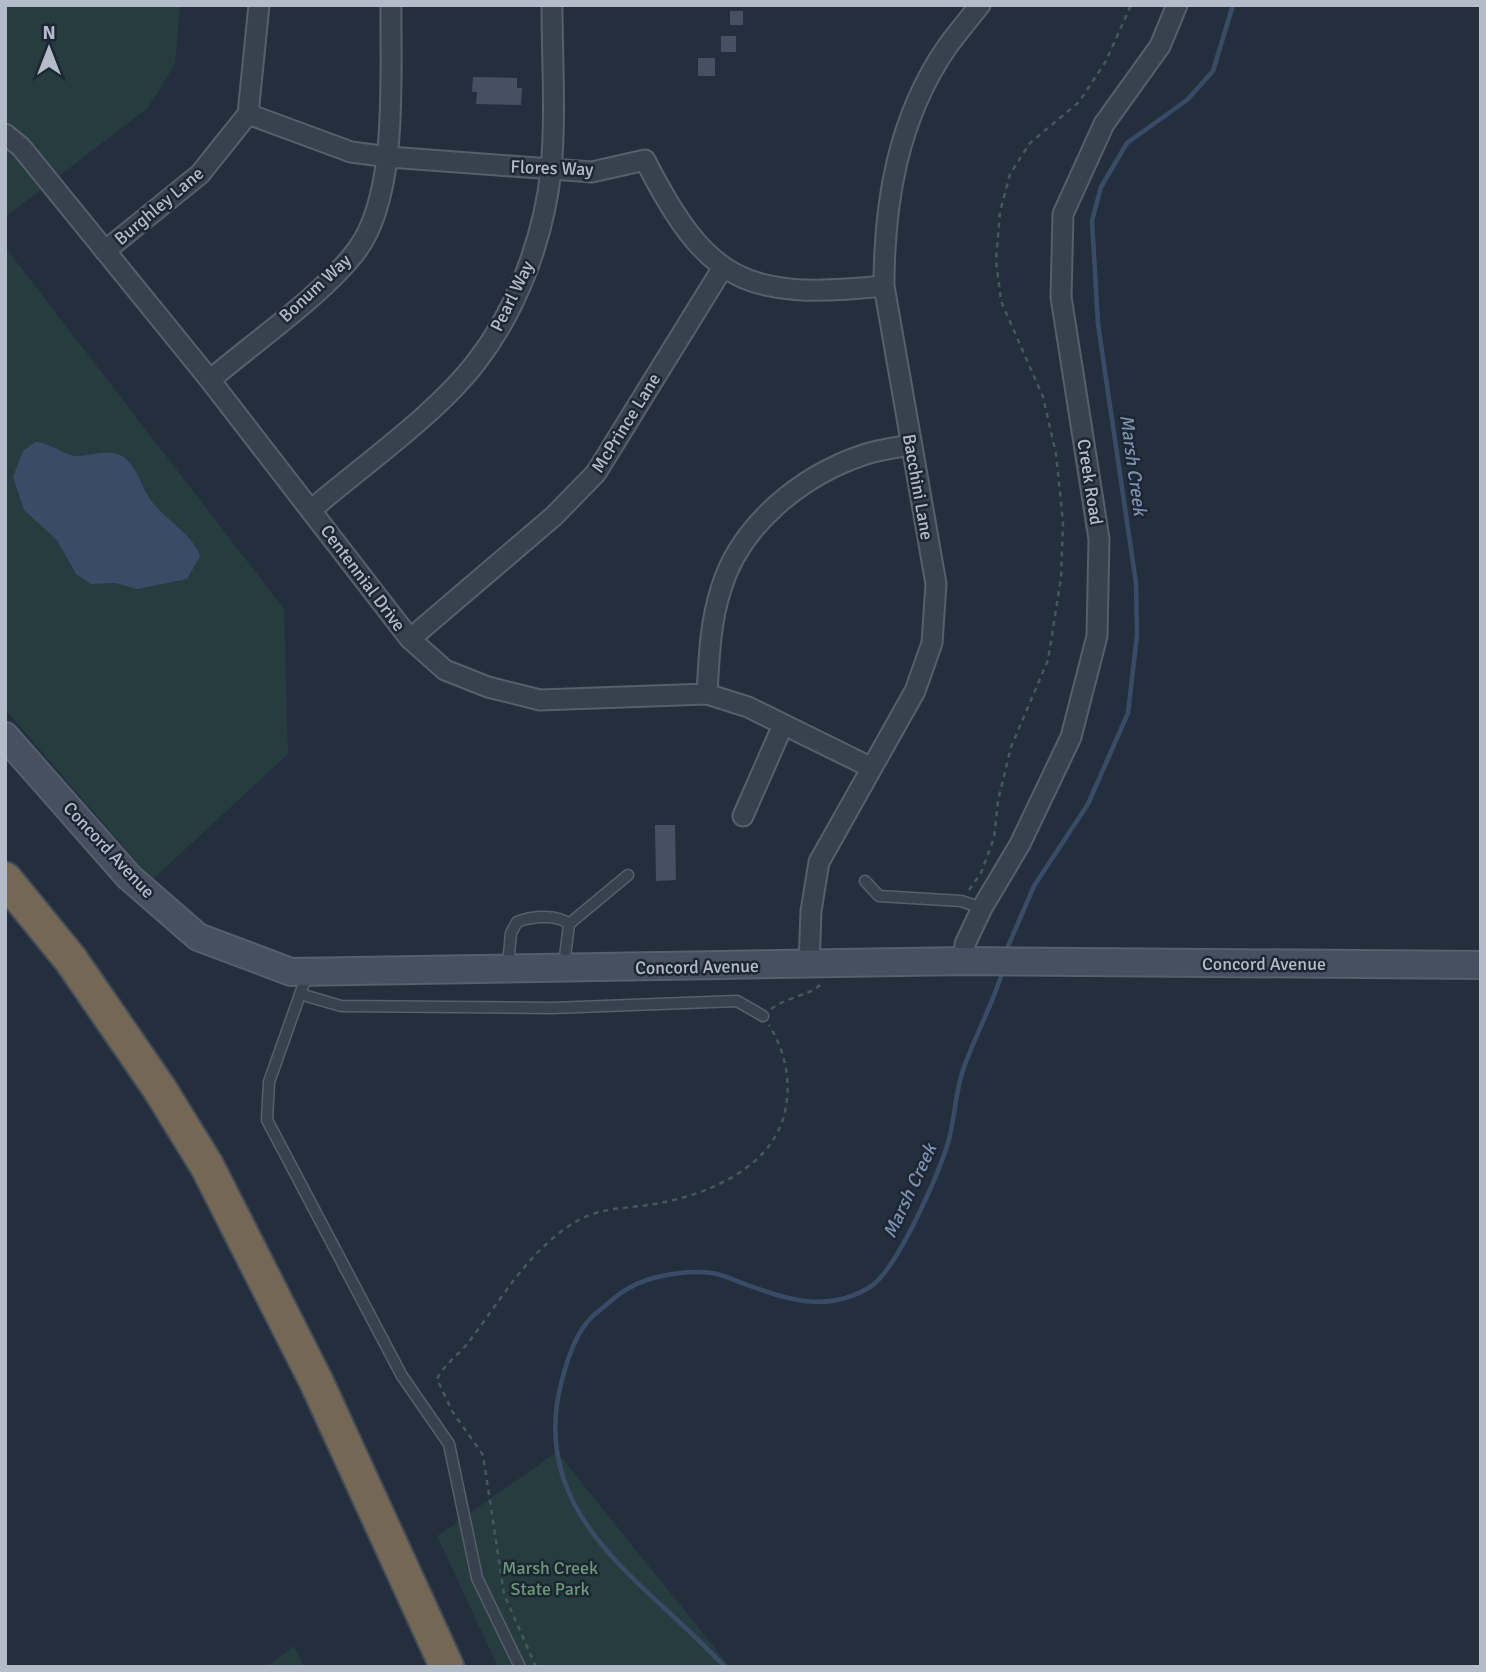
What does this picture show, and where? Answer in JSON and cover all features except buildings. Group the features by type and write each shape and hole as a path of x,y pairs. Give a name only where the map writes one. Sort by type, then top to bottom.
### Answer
{"highway":[{"path":"5,879 71,960 159,1088 207,1166 316,1381 447,1667"}],"street":[{"path":"248,114 259,5"},
{"name":"Bonum Way","path":"210,380 326,281 358,248 375,209 389,157 391,5"},
{"name":"Pearl Way","path":"311,509 448,394 477,361 507,312 533,254 551,170 552,5"},
{"name":"Bacchini Lane","path":"817,972 811,911 819,862 915,691 932,643 936,584 884,286 884,236 896,159 921,93 946,48 980,5"},
{"name":"Creek Road","path":"965,961 965,944 982,908 1020,844 1071,737 1097,636 1099,539 1061,297 1063,214 1104,124 1160,46 1177,5"},
{"name":"Flores Way","path":"248,114 351,152 389,157 592,172 645,160 667,203 693,240 722,269 759,285 795,292 884,286"},
{"name":"Burghley Lane","path":"105,251 200,174 248,114"},
{"name":"Centennial Drive","path":"5,134 21,147 210,380 410,639 444,670 488,687 540,700 707,694 748,707 870,767"},
{"name":"McPrince Lane","path":"410,639 554,516 596,473 722,269"},
{"path":"707,694 712,629 721,589 736,551 790,494 823,471 865,454 910,445"},
{"path":"743,816 783,726"},
{"name":"Concord Avenue","path":"5,736 129,877 198,937 291,972 304,983 507,969 817,972 965,961 1481,965"}],"lane":[{"path":"564,968 569,924 628,875"},
{"path":"865,881 879,896 961,901 982,908"},
{"path":"507,969 511,933 517,922 551,918 563,919 569,924"},
{"path":"520,1667 477,1578 449,1444 402,1377 267,1120 269,1082 304,983 341,1006 552,1008 737,1002 763,1016"}],"path":[{"path":"961,901 981,873 994,838 998,801 1012,747 1048,660 1061,578 1063,522 1056,454 1043,397 1001,301 996,260 1000,212 1010,174 1030,143 1079,102 1106,61 1131,5"},
{"path":"536,1667 504,1594 483,1455 452,1411 437,1379 542,1244 579,1220 617,1207 657,1204 712,1187 746,1169 768,1149 778,1135 789,1089 781,1052 763,1016 785,998 814,991 817,972"}],"green space":[{"path":"5,5 180,5 175,64 147,109 5,217"},
{"path":"5,247 284,609 288,754 152,880 5,709"},
{"name":"Marsh Creek State Park","path":"557,1452 730,1667 498,1667 437,1536"},
{"path":"294,1646 304,1667 266,1667"}],"water":[{"path":"35,442 75,456 114,453 126,459 154,504 196,547 200,556 187,579 137,589 115,583 91,584 76,574 57,540 24,510 13,477 23,451"}],"waterway":[{"name":"Marsh Creek","path":"1006,951 1034,886 1088,804 1128,713 1137,635 1136,583 1098,324 1092,221 1101,187 1127,143 1187,100 1213,71 1233,5"},
{"name":"Marsh Creek","path":"725,1667 631,1576 602,1545 578,1511 562,1473 555,1431 561,1384 573,1346 588,1321 620,1293 669,1274 716,1274 774,1294 806,1301 838,1300 870,1287 881,1277 904,1242 935,1177 948,1143 963,1070 1001,976"}]}
